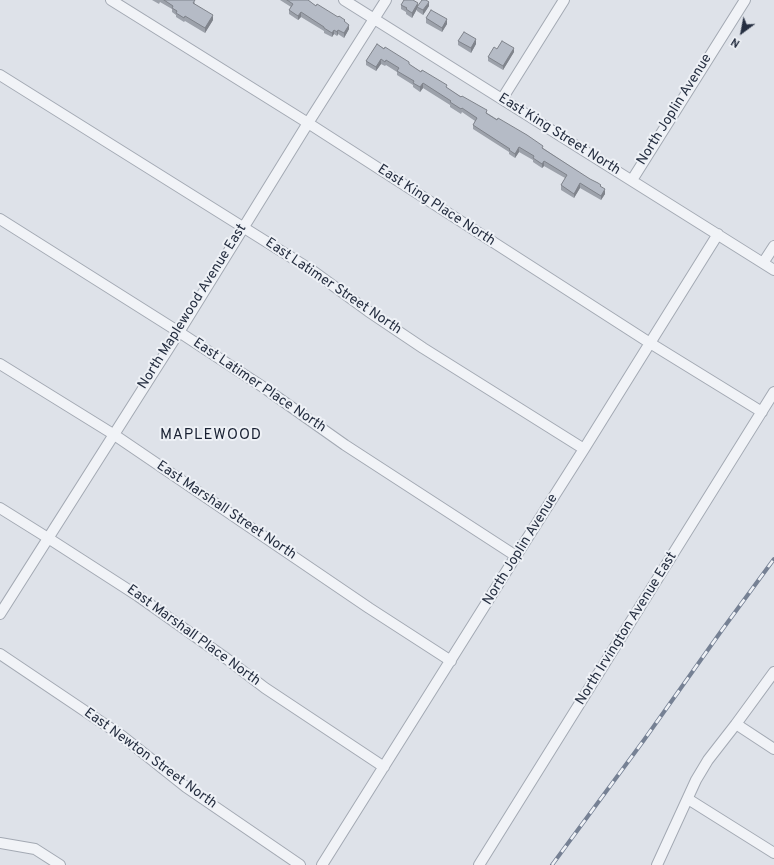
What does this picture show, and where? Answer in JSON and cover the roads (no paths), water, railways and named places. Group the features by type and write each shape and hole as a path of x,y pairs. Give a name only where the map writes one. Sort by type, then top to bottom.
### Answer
{"street":[{"name":"East King Place North","path":"111,0 308,123 650,343 762,412"},
{"name":"East King Street North","path":"344,0 774,270"},
{"name":"North Maplewood Avenue East","path":"0,614 179,332 386,0"},
{"path":"502,99 564,0"},
{"name":"North Joplin Avenue","path":"632,180 745,0"},
{"name":"East Latimer Street North","path":"0,75 313,272 368,312 423,348 584,449"},
{"name":"East Latimer Place North","path":"0,219 179,332 263,387 345,445 516,556"},
{"name":"North Joplin Avenue","path":"322,865 718,234"},
{"path":"763,263 774,246"},
{"name":"East Marshall Street North","path":"0,364 113,434 362,604 451,661"},
{"name":"North Irvington Avenue East","path":"479,865 774,392"},
{"name":"East Marshall Place North","path":"0,508 138,596 265,688 384,767"},
{"name":"East Newton Street North","path":"0,654 122,736 186,787 300,865"},
{"path":"657,865 696,780 708,760 772,674"},
{"path":"736,724 774,749"},
{"path":"688,799 774,853"},
{"path":"0,843 35,849 60,865"}],"railway":[{"path":"552,865 774,559"}],"district":[{"name":"MAPLEWOOD","path":"211,436"}]}
